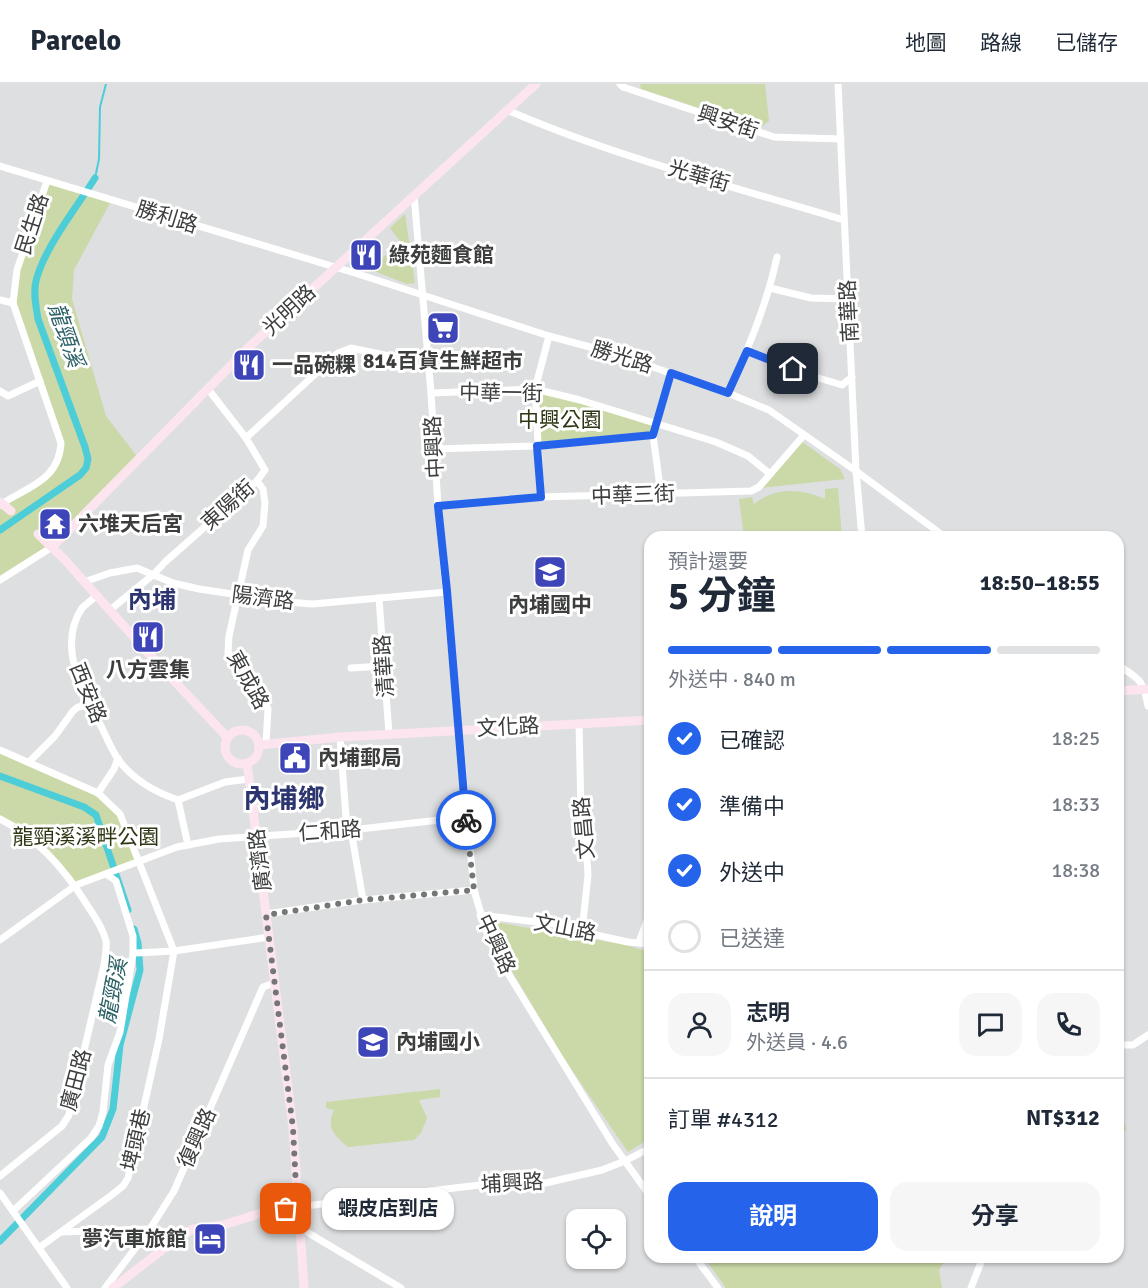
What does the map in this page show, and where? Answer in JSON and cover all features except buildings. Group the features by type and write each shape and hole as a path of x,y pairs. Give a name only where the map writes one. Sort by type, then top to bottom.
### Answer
{"main road":[{"name":"光明路","path":"52,547 257,340 536,84"},
{"path":"1,504 11,511"},
{"path":"38,534 227,737"},
{"path":"1124,691 1147,689"},
{"name":"文化路","path":"263,745 458,729 644,720"},
{"path":"236,730 246,730 255,735 263,745 256,756 247,763 235,763 226,754 225,742 227,737 236,730"},
{"name":"廣濟路","path":"247,763 293,1128 304,1288"},
{"path":"113,1288 180,1236 193,1229 223,1225 265,1212 297,1207"}],"street":[{"name":"興安街","path":"620,84 623,87 774,137 841,139"},
{"name":"南華路","path":"838,84 856,471 861,531"},
{"name":"光華街","path":"507,110 555,131 844,220"},
{"name":"勝利路","path":"0,166 334,268"},
{"name":"民生路","path":"40,381 13,303 17,270 47,181"},
{"name":"中興路","path":"414,195 438,506 474,890 480,915 498,957 625,1161 644,1188"},
{"path":"728,393 747,351 770,288 777,257"},
{"name":"勝光路","path":"334,268 549,336 612,353 728,393 769,410 937,531"},
{"path":"770,288 811,298 848,299"},
{"path":"0,300 13,303"},
{"path":"541,497 535,389 549,336"},
{"path":"208,389 246,438 338,353 351,348 389,356"},
{"path":"747,351 842,385 852,377"},
{"path":"661,494 653,435 671,373"},
{"path":"0,391 8,396 40,381 61,443 61,455 56,467 28,490 1,504"},
{"name":"中華一街","path":"431,393 535,389 580,400 716,442 747,456 770,474"},
{"path":"434,449 537,446 653,435"},
{"name":"中華三街","path":"438,506 541,497 751,491 759,487 804,435"},
{"name":"東陽街","path":"110,610 154,574 256,481 265,470 246,438"},
{"name":"東成路","path":"256,481 263,489 265,503 263,526 248,550 229,636 228,652 268,709 263,745"},
{"path":"0,580 52,547"},
{"name":"陽濟路","path":"84,582 110,573 137,568 173,583 238,596 312,604 447,591"},
{"name":"西安路","path":"96,596 82,609 74,629 71,650 76,674 89,705 118,758 151,789 178,800"},
{"name":"清華路","path":"379,598 389,734"},
{"path":"351,668 384,666"},
{"path":"1124,668 1141,681 1147,689 1148,706"},
{"path":"29,762 55,736 73,711 78,707 89,705"},
{"name":"文昌路","path":"579,724 581,811 585,827 588,875 582,931"},
{"path":"340,737 346,817 351,830 363,900"},
{"path":"0,750 98,793 120,814 174,951"},
{"path":"98,793 114,769 118,758"},
{"path":"188,845 178,800 225,782 249,779"},
{"name":"仁和路","path":"107,874 206,840 351,830 466,817"},
{"name":"廣田路","path":"0,819 31,838 52,857 76,885 99,924 106,943 104,965 69,1115 62,1126 0,1176"},
{"path":"0,940 76,885 107,874 116,881 133,936 133,954 120,1032 108,1065 103,1112 99,1126 14,1213"},
{"path":"266,915 363,900 474,890"},
{"name":"文山路","path":"480,915 554,924 628,942 644,943"},
{"path":"639,942 644,929"},
{"path":"140,953 174,951 269,937"},
{"name":"埤頭巷","path":"40,1247 113,1194 123,1186 128,1178 161,1027 174,951"},
{"name":"復興路","path":"105,1288 150,1229 174,1191 263,987 274,983"},
{"path":"1124,1045 1133,1045 1148,1035"},
{"name":"埔興路","path":"297,1207 473,1185 496,1183 537,1185 592,1173 644,1151"},
{"path":"0,1192 67,1288"},
{"path":"300,1228 401,1288"},
{"path":"62,1232 150,1229"},
{"path":"699,1263 718,1288"},
{"path":"971,1288 981,1263"}],"green space":[{"path":"640,84 765,84 769,121 761,127 751,125 641,89"},
{"path":"47,181 111,201 74,270 72,299 106,416 139,459 54,548 0,580 0,505 56,467 61,443 13,293"},
{"path":"405,214 415,283 407,284 369,269 401,242 390,228"},
{"name":"中興公園","path":"538,391 653,425 651,434 540,443"},
{"path":"801,441 840,469 845,479 759,488"},
{"path":"838,488 842,531 743,531 739,499 752,497 754,504 771,494 797,491 825,499 825,489"},
{"name":"龍頸溪溪畔公園","path":"0,750 98,793 120,814 139,862 76,885 52,857 0,819"},
{"path":"490,921 626,945 644,950 644,1142 628,1152 561,1054 502,954"},
{"path":"440,1089 440,1097 419,1100 427,1118 421,1133 414,1140 348,1147 339,1139 331,1126 334,1110 326,1108 326,1102"},
{"path":"708,1263 943,1263 939,1270 942,1288 726,1288"}],"waterway":[{"name":"龍頸溪","path":"95,178 99,159 100,107 106,84"},
{"name":"龍頸溪","path":"0,530 80,475 86,468 88,459 85,447 38,319 35,290 40,268 46,255 95,178"},
{"name":"龍頸溪","path":"0,776 84,807 96,815 128,910"},
{"name":"龍頸溪","path":"0,1241 102,1137 113,1109 120,1045 140,970 138,943 134,929"}],"way so far":[{"path":"286,1209 297,1207 293,1128 266,915 363,900 474,890 466,820"}],"place":[{"name":"綠苑麵食館","path":"366,255"},
{"name":"814百貨生鮮超市","path":"443,328"},
{"name":"一品碗粿","path":"249,365"},
{"name":"六堆天后宮","path":"55,524"},
{"name":"內埔國中","path":"550,572"},
{"name":"八方雲集","path":"148,637"},
{"name":"內埔郵局","path":"295,758"},
{"name":"內埔國小","path":"373,1042"},
{"name":"蝦皮店到店","path":"286,1209"},
{"name":"夢汽車旅館","path":"210,1239"}],"district":[{"name":"內埔","path":"152,600"},
{"name":"內埔鄉","path":"284,799"}],"route":[{"path":"466,820 438,506 541,497 537,446 653,435 671,373 728,393 747,351 793,369"}]}
